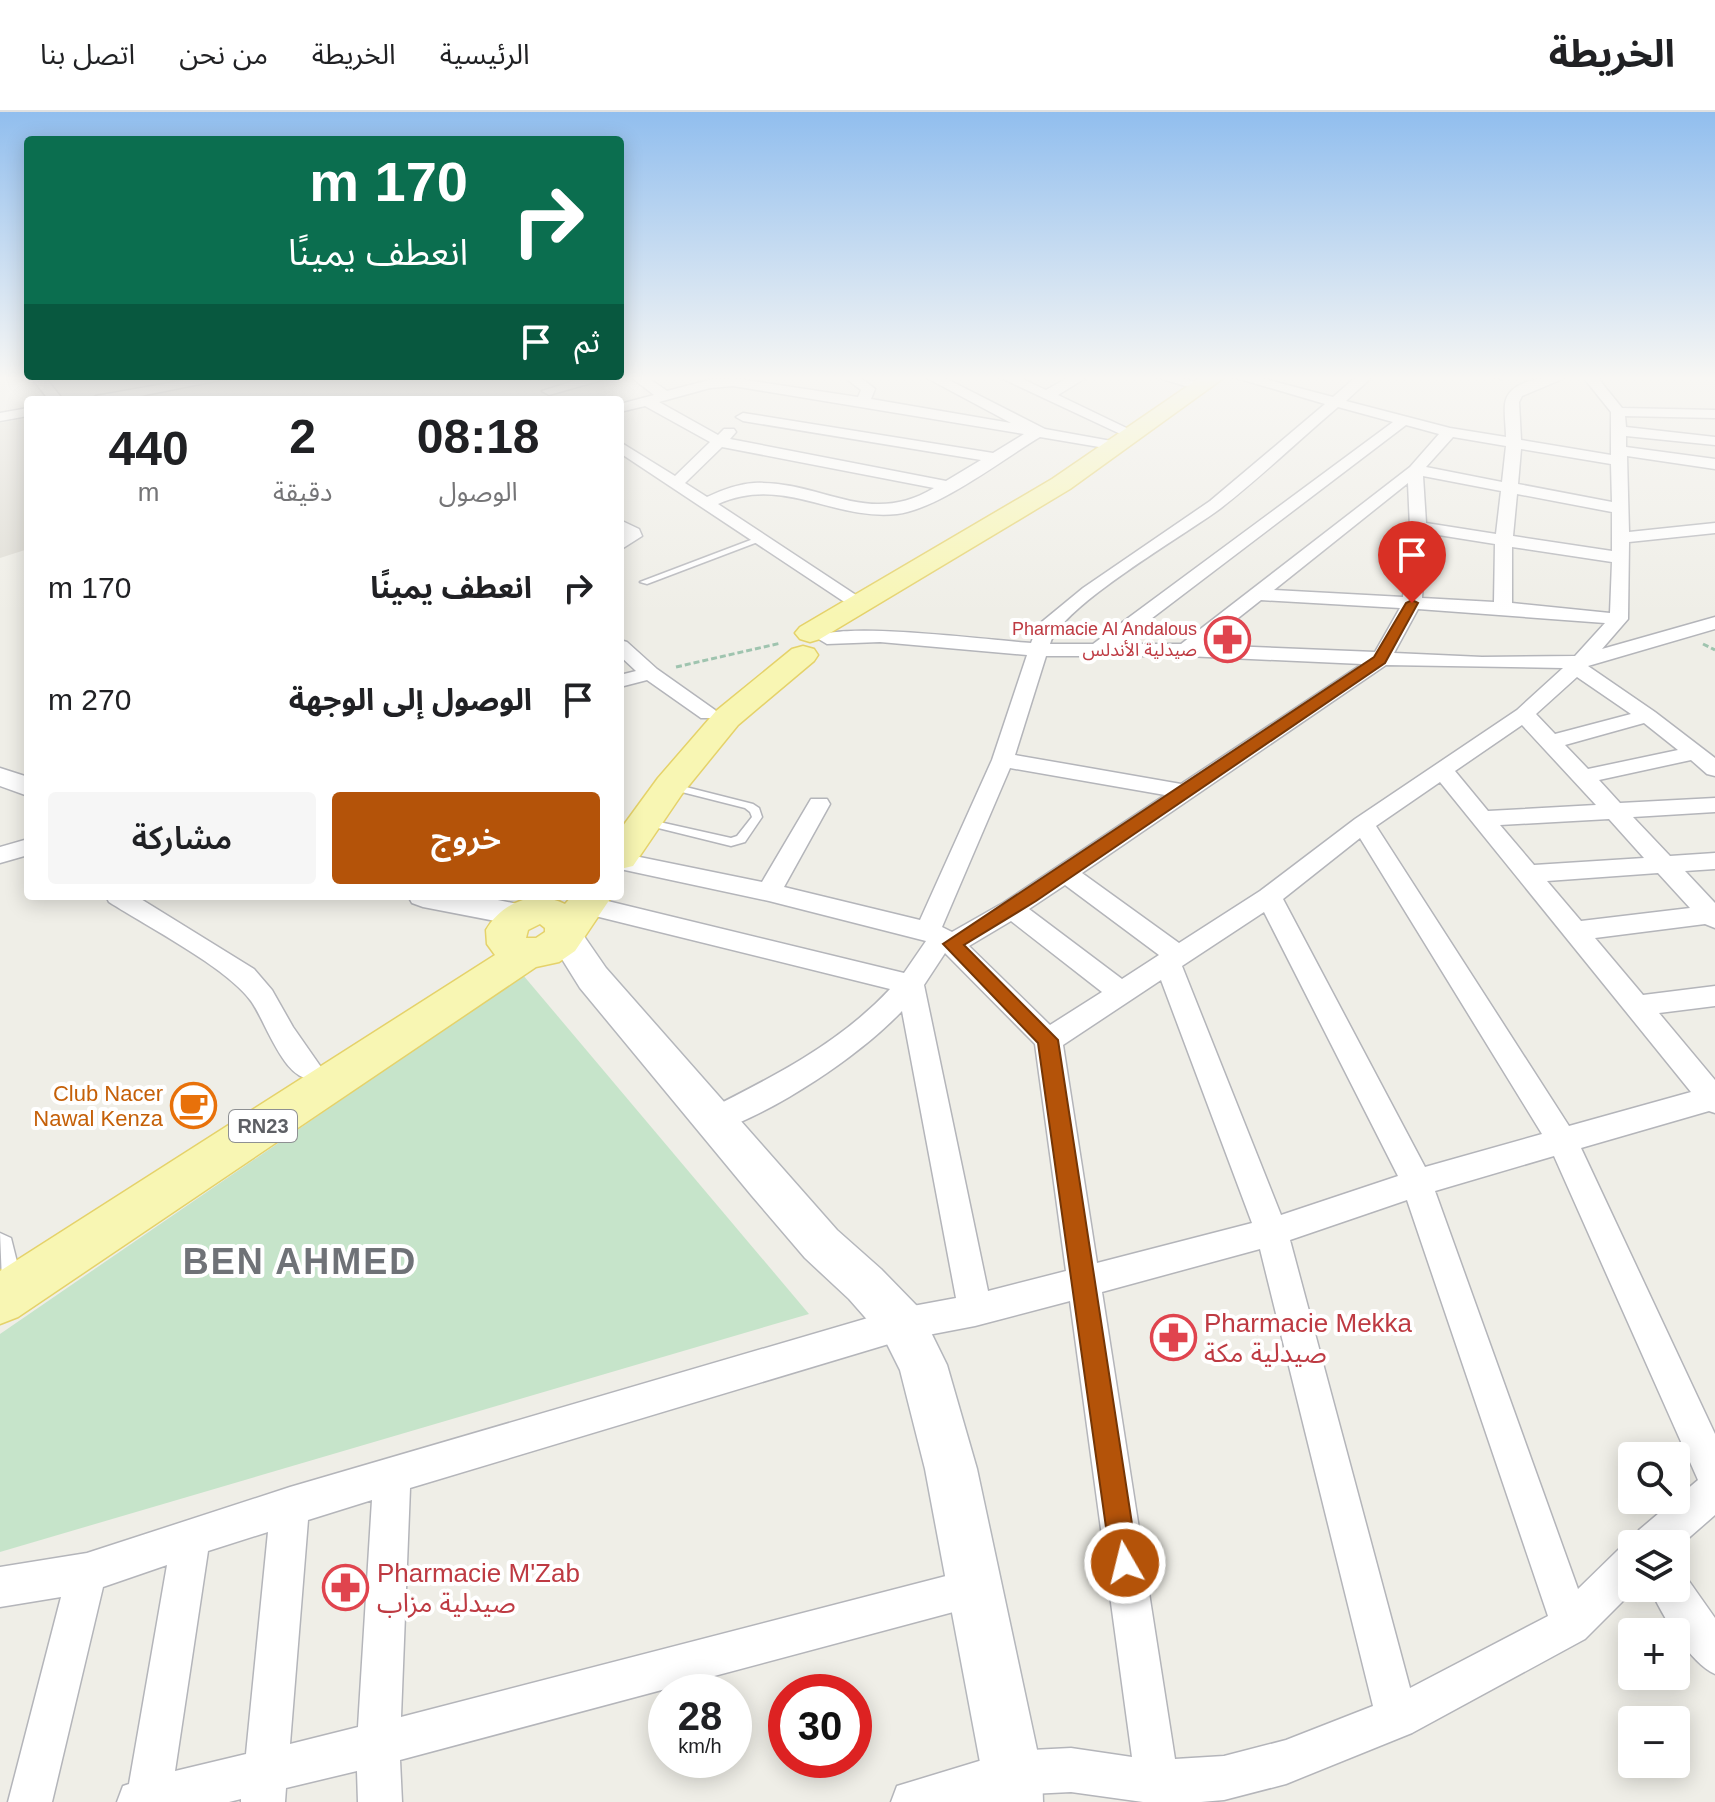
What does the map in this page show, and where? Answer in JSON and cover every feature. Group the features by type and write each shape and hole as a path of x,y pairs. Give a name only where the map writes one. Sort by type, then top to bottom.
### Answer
{"main road":[{"path":"624,847 632,824 708,714 842,623 852,609 1103,456"},
{"path":"632,824 670,786 737,708 811,643"},
{"path":"547,924 821,1244 865,1284 902,1324 923,1365 951,1469 1012,1788"},
{"name":"RN23","path":"1,1270 426,995 547,924"},
{"name":"RN23","path":"1,1270 547,924"}],"street":[{"path":"633,456 677,482 852,609"},
{"path":"677,482 705,456"},
{"path":"792,456 947,486"},
{"path":"991,456 998,458"},
{"path":"704,504 733,492 759,488 883,512 919,504 1001,456"},
{"path":"715,1120 831,1058 860,1035 910,984 940,938 1045,629 1064,612 1216,504 1274,456"},
{"path":"1098,650 1356,456"},
{"path":"1186,650 1415,470 1428,456"},
{"path":"1503,608 1504,541 1513,456"},
{"path":"1048,1040 1269,897 1363,824 1524,714 1578,664 1619,619 1619,456"},
{"path":"1684,456 1715,464"},
{"path":"1415,470 1618,508"},
{"path":"940,938 1012,909 1380,660 1412,603 1418,527 1415,470"},
{"path":"624,527 634,536 624,542"},
{"path":"1418,527 1504,541 1621,548 1715,528"},
{"path":"1256,594 1503,608 1619,619"},
{"path":"811,643 896,639 1040,650 1186,650 1380,660 1578,664 1715,623"},
{"path":"624,650 650,673 708,714"},
{"path":"1578,664 1714,768"},
{"path":"624,680 650,673"},
{"path":"1524,714 1714,916"},
{"path":"1550,742 1648,716"},
{"path":"1583,777 1695,753"},
{"path":"1003,760 1188,792"},
{"path":"0,1587 87,1573 290,1506 902,1324 975,1310 1272,1232 1417,1183 1714,1098 1442,770"},
{"path":"0,776 24,785"},
{"path":"769,892 819,804"},
{"path":"1482,819 1715,805"},
{"path":"1363,824 1563,1142 1715,1475"},
{"path":"0,855 24,848"},
{"path":"624,860 769,892 940,938 1048,1040 1083,1282 1168,1792"},
{"path":"1527,874 1715,861"},
{"path":"1066,873 1174,961 1272,1232 1397,1718"},
{"path":"1269,897 1417,1183 1571,1625"},
{"path":"124,900 245,976 263,997 283,1035 309,1070"},
{"path":"442,900 547,924 910,984"},
{"path":"1012,909 1123,994"},
{"path":"1574,931 1714,916"},
{"path":"910,984 975,1310"},
{"path":"1637,1006 1715,996"},
{"path":"380,1802 378,1744 392,1475"},
{"path":"1669,1530 1715,1490"},
{"path":"264,1787 290,1506"},
{"path":"191,1537 145,1801 264,1787 378,1744 973,1589"},
{"path":"30,1802 87,1573"},
{"path":"913,1802 1012,1788 1071,1770 1168,1792 1286,1762 1397,1718 1571,1625 1618,1578"},
{"path":"1680,1602 1715,1653"}],"lane":[{"path":"644,582 759,540"},
{"path":"632,824 731,842 741,839 757,817 749,806 670,786"}],"path":[{"path":"650,673 811,643"}],"shaded area":[{"path":"0,456 24,456 24,550 0,558"}],"green space":[{"path":"523,975 809,1314 0,1552 0,1334"}],"place":[{"name":"Pharmacie Al Andalous صيدلية الأندلس","path":"1228,639"},
{"name":"Club Nacer Nawal Kenza","path":"194,1106"},
{"name":"Pharmacie Mekka صيدلية مكة","path":"1173,1338"},
{"name":"Pharmacie M'Zab صيدلية مزاب","path":"346,1588"}],"district":[{"name":"BEN AHMED","path":"300,1261"}],"route":[{"path":"1125,1563 1048,1040 952,944 1012,909 1380,660 1412,603"}]}
